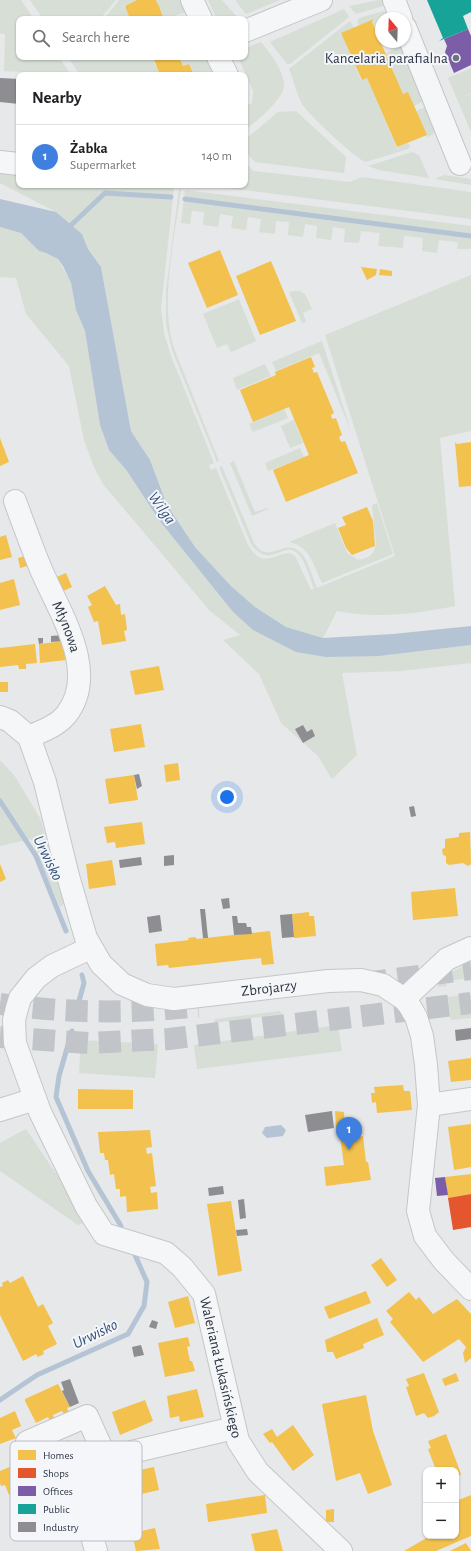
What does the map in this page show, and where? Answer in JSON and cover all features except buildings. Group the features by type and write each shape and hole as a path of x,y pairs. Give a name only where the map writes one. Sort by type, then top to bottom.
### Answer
{"street":[{"path":"192,0 200,16"},
{"path":"248,30 321,0"},
{"path":"394,0 399,12"},
{"path":"411,42 460,164"},
{"path":"219,60 225,72"},
{"path":"0,162 16,164"},
{"name":"Młynowa","path":"14,501 40,567 71,635 79,671 78,687 74,703 66,716 57,724 29,737"},
{"path":"0,717 10,721 29,737"},
{"name":"Zbrojarzy","path":"29,737 45,782 68,876 90,948 101,964 122,984 140,993 159,998 182,998 354,980 383,985 404,999 416,1017 422,1036 429,1105 418,1211 426,1236 444,1261 471,1290"},
{"name":"Waleriana Łukasińskiego","path":"90,948 52,966 36,978 20,998 18,1003 14,1020 15,1042 35,1099 86,1206 104,1234 166,1253 182,1267 204,1294 238,1441 258,1472 341,1551"},
{"path":"404,999 447,959 471,948"},
{"path":"0,1110 35,1099"},
{"path":"429,1105 471,1100"},
{"path":"29,1441 87,1416 98,1441"},
{"path":"142,1450 234,1428"},
{"path":"93,1541 96,1551"}],"shaded area":[{"path":"0,0 21,0 32,16 16,16 16,60 61,60 69,72 4,71 5,34 0,34"},
{"path":"30,0 116,0 103,16 41,16"},
{"path":"119,0 137,0 122,7 125,7 129,16 106,16"},
{"path":"157,0 181,0 186,12 173,16 163,16 159,7 162,5 159,6"},
{"path":"208,0 222,0 236,16 216,16"},
{"path":"235,0 280,0 246,14"},
{"path":"382,0 386,5 356,14 349,6"},
{"path":"344,9 349,16 348,18 290,64 287,64 270,42"},
{"path":"375,13 375,19 359,26 357,21 359,18"},
{"path":"375,19 375,29 372,22"},
{"path":"350,21 354,28 338,35 342,35 347,46 344,48 347,47 351,55 348,57 351,56 356,67 353,69 356,68 361,80 367,78 398,151 398,147 408,143 410,146 408,149 366,162 343,145 306,110 300,100 289,69"},
{"path":"261,42 278,66 284,83 283,89 275,102 248,128 248,105 252,103 253,91 248,80 248,72 245,72 239,60 248,60 248,47"},
{"path":"397,48 403,48 424,101 414,106 408,92 403,94 386,53"},
{"path":"70,60 154,60 155,63 152,64 155,64 159,72 78,72"},
{"path":"181,60 208,60 214,72 193,72 189,64 183,66"},
{"path":"471,68 471,93 461,98 471,94 471,132 448,78"},
{"path":"426,107 435,128 434,133 428,138 416,111"},
{"path":"296,111 346,157 344,173 255,162 248,154 248,137 278,112"},
{"path":"412,152 419,155 429,178 379,170 368,166"},
{"path":"0,165 16,168 16,188 174,188 161,307 164,333 171,356 214,463 209,465 211,470 216,468 248,545 253,552 262,558 267,559 289,553 295,556 311,590 314,589 303,561 301,557 293,550 264,555 258,552 251,544 219,467 222,466 254,543 265,552 287,548 293,548 299,551 305,558 317,588 395,556 325,335 471,275 471,431 440,438 455,606 411,613 381,615 366,615 337,611 323,638 286,627 255,607 231,586 195,547 167,505 150,460 131,431 101,267 88,249 82,234 56,212 0,183"},
{"path":"248,165 253,171 350,182 362,177 471,192 471,219 228,188 248,188"},
{"path":"444,175 471,179 471,185 435,179"},
{"path":"179,189 181,189 172,249 168,290 170,329 174,348 219,461 217,462 172,350 166,324 166,290"},
{"path":"185,190 471,226 471,249 457,249 458,242 439,240 437,253 422,251 423,238 404,236 403,248 378,246 380,233 361,231 359,243 344,242 345,229 333,227 331,240 316,238 317,226 305,224 303,237 288,235 289,222 276,221 275,234 259,232 261,219 248,217 246,230 231,228 233,216 220,214 218,227 203,225 204,212 192,211 190,224 181,223"},
{"path":"3,226 21,233 39,251 58,259 71,283 76,310 85,331 100,425 109,450 127,471 159,520 233,612 253,630 269,637 379,656 471,645 471,663 401,671 342,673 357,755 332,779 318,756 281,723 259,674 223,640 240,635 210,611 103,484 94,467 84,440 69,366 26,314 16,278 0,277 0,227"},
{"path":"299,291 305,294 312,309 303,313 306,322 302,323 289,292"},
{"path":"239,299 256,341 231,352 227,344 217,348 203,314"},
{"path":"322,341 351,431 319,353 276,371 272,362"},
{"path":"265,364 271,376 237,390 233,378"},
{"path":"284,409 288,418 253,432 249,424"},
{"path":"294,420 303,443 290,448 281,426"},
{"path":"300,448 304,457 268,471 265,463"},
{"path":"234,461 255,512 268,509 252,516 230,463"},
{"path":"377,503 393,554 322,583 310,557 302,547 289,542 335,523 347,553 358,560 368,557 374,551 376,544 372,505"},
{"path":"0,760 14,775 40,818 65,903 60,907 31,839 0,846"},
{"path":"471,963 471,978 446,981 447,986 437,987 455,970"},
{"path":"471,994 471,1018 451,1020 448,997"},
{"path":"280,1011 282,1014 214,1023 215,1019"},
{"path":"338,1025 342,1051 197,1069 194,1045"},
{"path":"81,1040 158,1044 155,1078 79,1073"},
{"path":"26,1129 88,1221 78,1225 0,1171 0,1143"}],"water":[{"name":"Wilga","path":"0,199 56,212 82,234 88,249 101,267 131,431 150,460 167,505 195,547 231,586 255,607 286,627 323,638 393,634 471,626 471,645 379,656 326,657 296,652 253,630 233,612 159,520 127,471 109,450 100,425 85,331 76,310 71,283 58,259 39,251 21,233 0,227"},
{"path":"281,1125 286,1130 283,1136 267,1138 262,1133 265,1127"}],"waterway":[{"path":"67,229 105,193 171,197"},
{"path":"185,199 471,236"},
{"name":"Urwisko","path":"0,801 36,856 66,931"},
{"name":"Urwisko","path":"76,1012 84,983 82,975"},
{"name":"Urwisko","path":"72,1031 59,1076 56,1097 88,1171 121,1226"},
{"name":"Urwisko","path":"0,1400 37,1375 128,1334 144,1306 147,1282 135,1255"}],"tunnel":[{"path":"365,983 471,969"},
{"path":"0,1037 88,1043 169,1039 471,1003"},
{"path":"0,1004 74,1011 124,1011 173,1009 198,1006"}],"place":[{"name":"Kancelaria parafialna","path":"456,58"},
{"name":"Żabka","path":"349,1150"}]}
